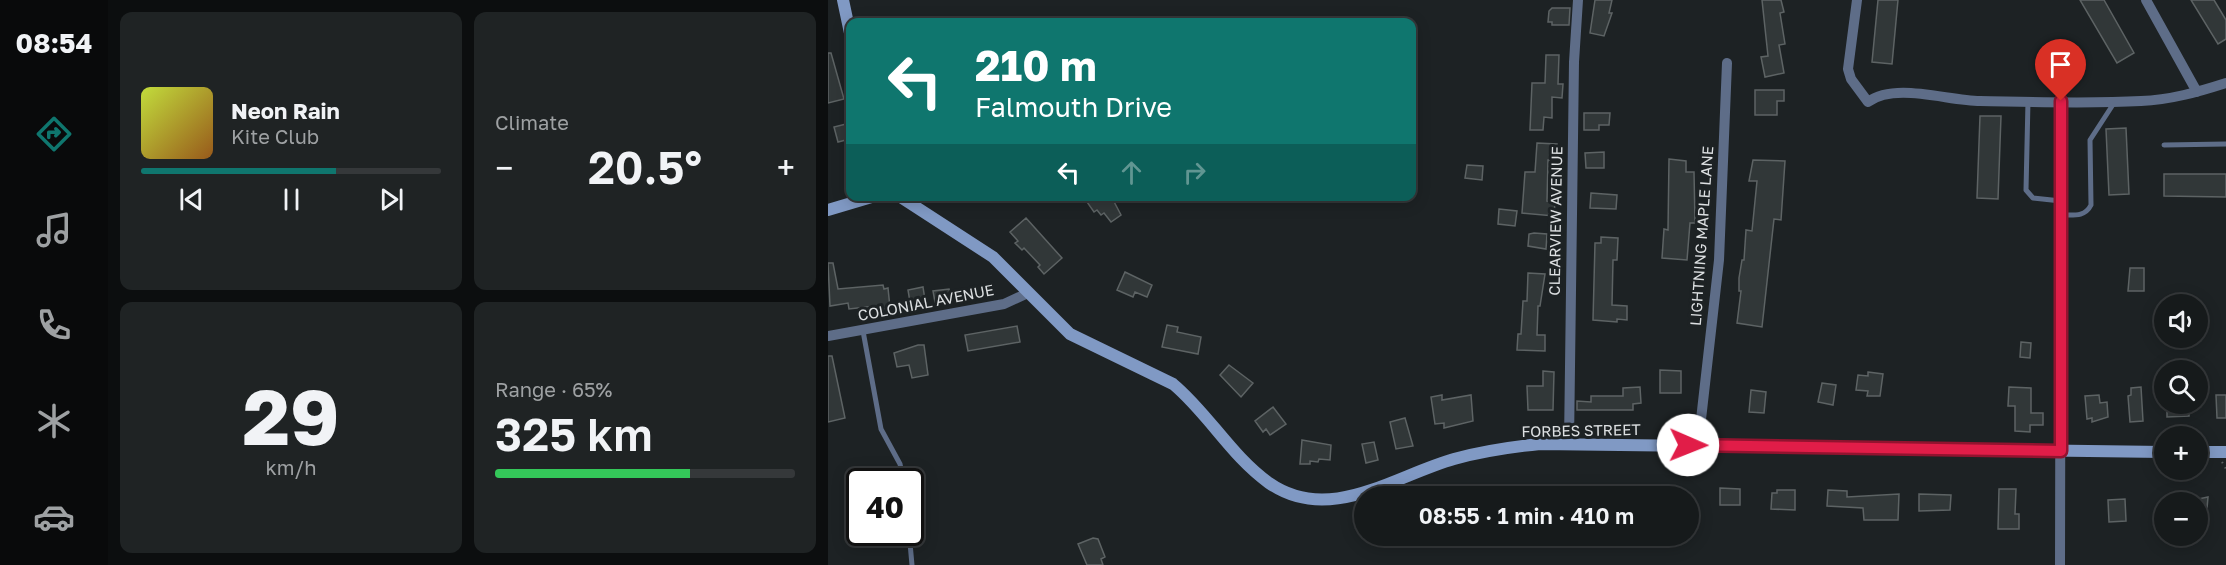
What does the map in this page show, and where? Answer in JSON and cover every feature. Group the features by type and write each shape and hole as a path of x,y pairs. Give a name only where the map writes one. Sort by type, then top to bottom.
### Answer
{"street":[{"path":"843,0 847,18"},
{"name":"CLEARVIEW AVENUE","path":"1569,444 1574,62 1578,0"},
{"path":"1857,0 1848,69 1851,79 1868,102 1878,95 1911,93 1955,100 2115,102 2170,98 2226,83"},
{"path":"2146,0 2197,92"},
{"name":"LIGHTNING MAPLE LANE","path":"1698,446 1719,260 1727,63"},
{"path":"2060,565 2061,101"},
{"path":"828,210 858,201"},
{"name":"FORBES STREET","path":"905,201 914,209 978,246 1070,334 1173,384 1187,395 1256,473 1298,498 1313,501 1340,499 1454,459 1484,452 1569,444 2154,452"},
{"name":"COLONIAL AVENUE","path":"828,336 1004,304 1028,293"},
{"path":"2208,452 2226,452"}],"lane":[{"path":"2028,101 2026,190 2033,198 2062,201"},
{"path":"2062,215 2079,215 2088,210 2091,205 2090,140 2115,102"},
{"path":"2164,145 2226,144"},
{"path":"863,331 881,429 901,468"},
{"path":"910,546 912,565"}],"building":[{"path":"1595,0 1612,0 1609,13 1612,13 1604,36 1590,33"},
{"path":"1762,0 1781,0 1784,12 1780,13 1785,44 1779,45 1784,73 1765,77 1761,57 1768,56"},
{"path":"1878,0 1898,0 1892,64 1872,62"},
{"path":"2080,0 2104,0 2134,53 2117,63"},
{"path":"2191,0 2214,0 2226,20 2226,39 2218,44"},
{"path":"1552,8 1570,8 1569,25 1552,25 1552,22 1548,22 1549,11"},
{"path":"828,53 831,53 844,99 828,103"},
{"path":"1546,55 1559,55 1558,84 1563,84 1562,98 1552,97 1552,118 1544,117 1543,130 1530,130 1532,83 1545,83"},
{"path":"1755,90 1784,90 1784,101 1777,101 1777,115 1755,115"},
{"path":"1584,113 1610,113 1609,125 1599,125 1599,130 1584,130"},
{"path":"1980,116 2001,116 1998,199 1977,198"},
{"path":"846,124 846,140 838,142 834,127"},
{"path":"2126,128 2129,194 2109,195 2106,129"},
{"path":"1537,143 1557,144 1556,160 1548,160 1547,201 1555,202 1554,216 1522,213 1525,172 1535,172"},
{"path":"1604,152 1604,168 1586,168 1585,153"},
{"path":"1669,159 1686,161 1686,172 1694,172 1695,223 1690,223 1687,260 1662,258 1664,229 1668,230"},
{"path":"1753,160 1785,161 1781,220 1774,219 1762,327 1737,323 1741,291 1739,291 1739,278 1742,260 1744,260 1746,230 1752,231 1757,181 1749,181"},
{"path":"1467,165 1483,166 1482,180 1465,178"},
{"path":"2164,174 2226,174 2226,197 2164,196"},
{"path":"1591,193 1617,195 1616,209 1590,208"},
{"path":"1114,201 1121,215 1111,222 1104,213 1101,215 1097,210 1094,212 1087,202"},
{"path":"1499,209 1517,211 1515,226 1498,224"},
{"path":"1026,218 1062,258 1044,274 1038,267 1040,265 1024,248 1022,250 1015,243 1018,241 1010,232"},
{"path":"1529,234 1547,234 1546,249 1528,246"},
{"path":"1601,237 1618,238 1617,260 1613,260 1612,305 1627,306 1627,320 1617,319 1617,322 1593,320 1595,243 1601,243"},
{"path":"828,263 833,263 838,289 883,285 884,289 888,288 890,308 878,310 875,306 849,309 848,303 830,306"},
{"path":"2130,268 2144,268 2144,291 2128,291"},
{"path":"1125,272 1152,285 1147,297 1135,292 1133,297 1117,290"},
{"path":"1528,273 1545,274 1540,306 1538,306 1537,335 1545,335 1545,351 1517,350 1518,334 1521,334 1523,301 1527,301"},
{"path":"923,287 925,300 910,302 908,290"},
{"path":"949,289 951,299 935,302 933,291"},
{"path":"1167,325 1178,327 1177,332 1201,337 1198,354 1162,347"},
{"path":"1017,326 1020,342 968,351 965,335"},
{"path":"2021,342 2031,343 2030,358 2020,357"},
{"path":"924,345 928,375 912,378 909,365 897,367 894,353"},
{"path":"828,356 832,356 845,418 828,422"},
{"path":"1229,365 1253,383 1241,397 1220,375"},
{"path":"1660,370 1681,371 1681,393 1660,393"},
{"path":"1543,371 1554,372 1553,410 1528,410 1527,386 1543,386"},
{"path":"1868,372 1883,374 1880,396 1867,396 1868,391 1856,390 1858,375 1868,376"},
{"path":"1822,383 1836,385 1833,405 1818,402"},
{"path":"1640,387 1641,403 1633,404 1633,410 1577,410 1577,401 1591,402 1591,396 1623,396 1623,388"},
{"path":"2009,387 2031,388 2031,413 2043,413 2043,425 2030,425 2030,432 2015,431 2015,406 2008,406"},
{"path":"2141,387 2143,421 2130,422 2128,396 2131,395 2131,388"},
{"path":"1751,390 1766,392 1764,413 1749,412"},
{"path":"1442,395 1442,400 1471,395 1473,421 1444,428 1444,423 1435,424 1431,397"},
{"path":"2099,395 2100,403 2107,402 2108,417 2092,422 2092,418 2087,419 2085,396"},
{"path":"2216,395 2226,395 2226,418 2217,418"},
{"path":"1273,407 1286,424 1270,435 1266,429 1263,432 1255,421"},
{"path":"2167,414 2189,414 2189,416 2167,417"},
{"path":"1405,418 1413,446 1396,449 1390,422"},
{"path":"1302,440 1331,445 1330,460 1319,459 1318,462 1310,461 1310,464 1300,464"},
{"path":"1374,442 1378,460 1366,463 1362,444"},
{"path":"1720,488 1740,489 1740,505 1720,505"},
{"path":"1999,489 2016,489 2015,514 2019,514 2019,529 1998,529"},
{"path":"1777,490 1795,490 1795,510 1771,509 1772,493 1777,493"},
{"path":"1828,490 1847,491 1847,497 1899,494 1898,520 1864,520 1863,508 1827,506"},
{"path":"1919,494 1951,495 1950,510 1919,511"},
{"path":"2125,499 2126,521 2109,522 2108,500"},
{"path":"1093,538 1098,539 1105,557 1101,559 1103,565 1087,565 1078,544"}],"route":[{"path":"1688,445 2061,451 2061,101"}]}
